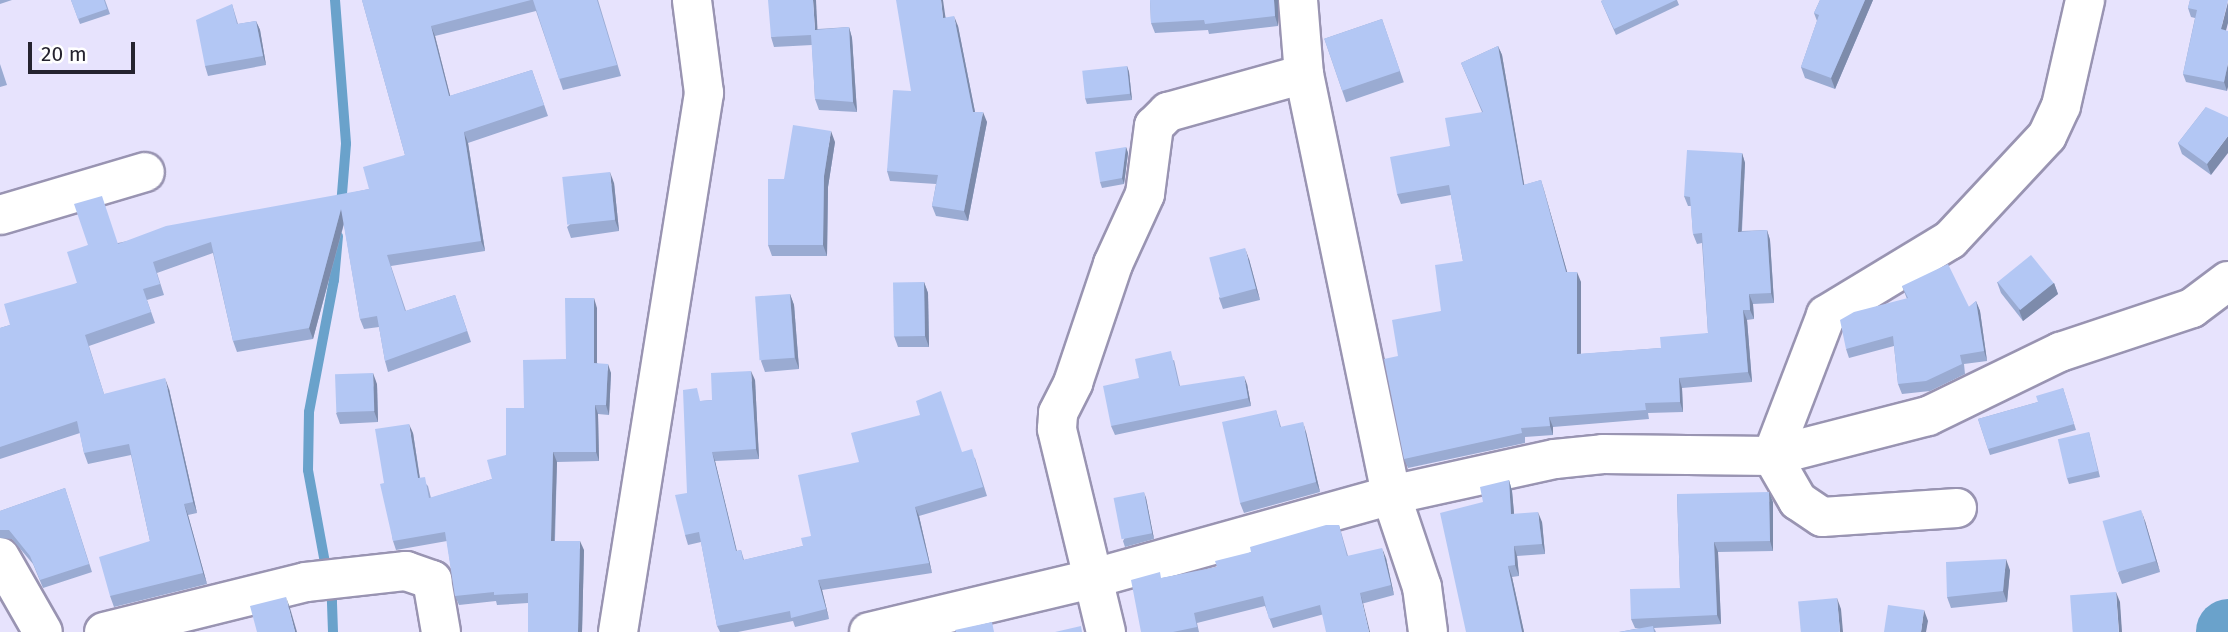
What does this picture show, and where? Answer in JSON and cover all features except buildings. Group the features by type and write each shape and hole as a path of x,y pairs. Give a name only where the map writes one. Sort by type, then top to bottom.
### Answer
{"street":[{"path":"618,632 704,93 692,0"},
{"path":"1298,0 1304,74 1391,495 1422,587 1428,632"},
{"path":"1772,456 1826,315 1950,240 2047,136 2061,106 2085,0"},
{"path":"1106,632 1056,429 1058,413 1073,383 1113,264 1145,194 1154,126 1168,112 1304,74"},
{"path":"0,215 145,172"},
{"path":"869,632 1091,579 1391,495 1578,456 1772,456 1928,416 2060,352 2192,308 2228,281"},
{"path":"1772,456 1798,501 1822,517 1957,508"},
{"path":"0,556 43,632"},
{"path":"104,632 324,579 419,572 432,580 441,632"}],"waterway":[{"path":"335,0 346,144 341,206"},
{"path":"333,632 332,601 308,470 309,412 334,280 338,236"}]}
